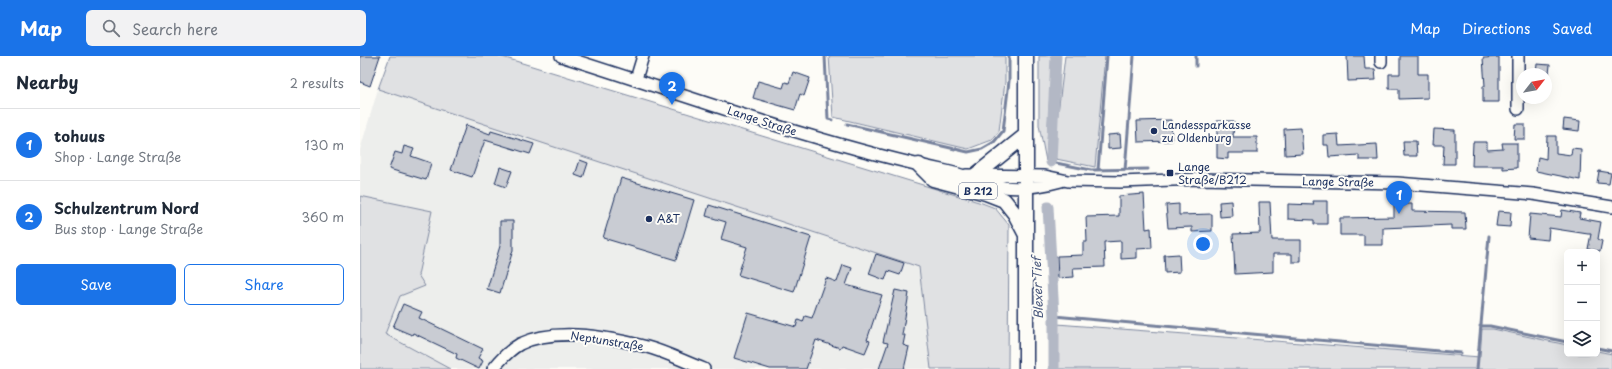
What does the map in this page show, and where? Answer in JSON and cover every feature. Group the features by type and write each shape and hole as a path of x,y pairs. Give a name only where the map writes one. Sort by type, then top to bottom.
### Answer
{"main road":[{"name":"B 212","path":"1026,56 1026,369"},
{"name":"B 212","path":"971,175 1026,135"},
{"name":"B 212","path":"919,165 933,179 986,192 1004,200 1015,214 1025,233"}],"street":[{"name":"Lange Straße","path":"561,56 791,130 919,165 971,175 1026,181 1045,176 1064,180 1120,182 1199,179 1397,183 1533,194 1612,207"},
{"path":"636,79 643,56"},
{"path":"1518,56 1518,109"},
{"name":"Neptunstraße","path":"493,369 508,352 519,344 534,338 571,334 647,347 704,369"}],"shaded area":[{"path":"390,56 499,56 995,208 1009,225 1008,369 931,369 919,267 378,89"},
{"path":"829,56 1005,56 1005,82 999,131 992,140 968,149 833,117"},
{"path":"1039,56 1052,56 1046,161 1039,125"},
{"path":"1065,56 1105,56 1095,167 1056,159 1053,154"},
{"path":"378,89 919,267 931,369 450,369 385,334 360,196 360,150"},
{"path":"360,196 432,211 418,275 425,286 400,296 385,334 450,369 360,369"},
{"path":"1057,324 1480,357 1482,329 1493,329 1564,344 1564,357 1600,357 1600,352 1612,354 1612,369 1057,369"}],"building":[{"path":"360,56 380,56 370,86 360,82"},
{"path":"1347,56 1364,56 1365,69 1375,69 1376,80 1348,81"},
{"path":"1400,56 1418,56 1418,74 1428,74 1428,98 1399,99 1399,89 1389,89 1389,74 1400,74"},
{"path":"1499,57 1499,102 1483,102 1483,86 1485,86 1483,58"},
{"path":"1537,64 1550,65 1550,68 1537,68"},
{"path":"793,72 810,78 804,96 800,94 795,110 753,98 758,81 783,88 785,82 789,83"},
{"path":"1564,119 1580,121 1579,131 1563,129"},
{"name":"Landessparkasse zu Oldenburg","path":"1171,120 1172,141 1138,142 1137,121"},
{"path":"1217,121 1234,121 1233,137 1257,137 1257,153 1228,153 1228,159 1217,158"},
{"path":"1515,124 1525,124 1525,139 1514,139"},
{"path":"466,125 490,134 491,131 534,144 530,154 485,140 472,177 451,170"},
{"path":"1301,128 1303,154 1285,155 1284,129"},
{"path":"1434,129 1455,130 1455,164 1443,164 1444,145 1433,145"},
{"path":"1120,134 1121,148 1108,149 1108,135"},
{"path":"1338,134 1339,146 1377,144 1378,160 1359,160 1359,155 1329,157 1328,145 1323,145 1323,135"},
{"path":"1547,136 1556,136 1556,153 1571,155 1572,148 1581,149 1580,180 1536,171 1538,157 1546,159"},
{"path":"1403,141 1416,141 1417,156 1404,156"},
{"path":"1473,142 1487,142 1487,150 1503,149 1502,143 1517,143 1517,168 1503,169 1503,166 1472,166"},
{"path":"404,146 414,149 411,156 431,163 426,180 389,169 395,152 402,154"},
{"path":"580,160 588,163 583,178 575,175"},
{"path":"500,167 512,171 506,187 495,183"},
{"path":"1599,171 1611,173 1609,184 1597,183"},
{"name":"A&T","path":"621,178 694,200 676,260 603,238"},
{"path":"1144,194 1146,229 1151,228 1152,248 1137,249 1137,258 1121,259 1121,241 1104,242 1105,267 1073,268 1074,277 1058,278 1057,256 1083,255 1083,242 1087,242 1086,217 1119,216 1119,196"},
{"path":"1231,201 1232,216 1220,217 1219,202"},
{"path":"1313,201 1327,201 1327,224 1314,224 1314,220 1288,219 1288,204 1314,205"},
{"path":"1259,202 1270,202 1272,240 1301,240 1301,262 1292,262 1292,254 1273,254 1273,272 1235,274 1233,234 1260,233"},
{"path":"1179,204 1179,215 1212,214 1212,231 1192,232 1192,227 1168,228 1166,205"},
{"path":"1394,204 1412,204 1412,211 1465,212 1466,229 1451,229 1451,225 1383,228 1383,245 1364,245 1364,235 1340,235 1340,218 1394,217"},
{"path":"709,205 811,237 794,292 738,275 747,247 721,239 726,222 706,216"},
{"path":"1562,210 1580,213 1579,218 1601,222 1598,239 1602,241 1600,251 1600,249 1588,249 1591,234 1549,228 1548,240 1528,238 1530,214 1561,217"},
{"path":"1498,211 1511,212 1510,227 1496,226"},
{"path":"500,221 513,221 513,250 500,293 487,289 500,246"},
{"path":"876,254 904,263 900,275 888,271 885,280 869,274"},
{"path":"1179,254 1180,272 1165,273 1164,255"},
{"path":"843,265 852,268 846,285 882,295 867,340 870,341 865,353 842,345 840,348 816,340 806,369 770,369 734,358 748,313 796,327 798,320 803,322 805,316 812,318 826,278 837,282"},
{"path":"895,290 909,293 902,335 905,335 903,345 909,347 904,369 879,369 888,343 883,342"},
{"path":"403,304 422,312 419,318 483,349 478,358 483,361 479,369 456,358 457,354 413,333 412,335 393,327"}],"waterway":[{"path":"825,56 828,119 832,120"},
{"path":"847,124 968,152 982,149 994,142 1003,131 1009,81 1009,56"},
{"name":"Blexer Tief","path":"1051,162 1056,56"},
{"path":"1098,170 1107,56"},
{"path":"1125,170 1134,56"},
{"path":"1196,56 1196,66"},
{"path":"1051,162 1091,170 1148,169"},
{"name":"Blexer Tief","path":"1048,207 1054,316 1054,369"},
{"path":"1477,369 1489,236"},
{"path":"1054,316 1461,353"},
{"path":"1480,326 1490,326 1564,341"},
{"path":"1600,349 1612,351"}],"place":[{"name":"Schulzentrum Nord","path":"672,105"},
{"name":"Landessparkasse zu Oldenburg","path":"1154,131"},
{"name":"Lange Straße/B212","path":"1170,173"},
{"name":"tohuus","path":"1399,214"},
{"name":"A&T","path":"649,219"}]}
